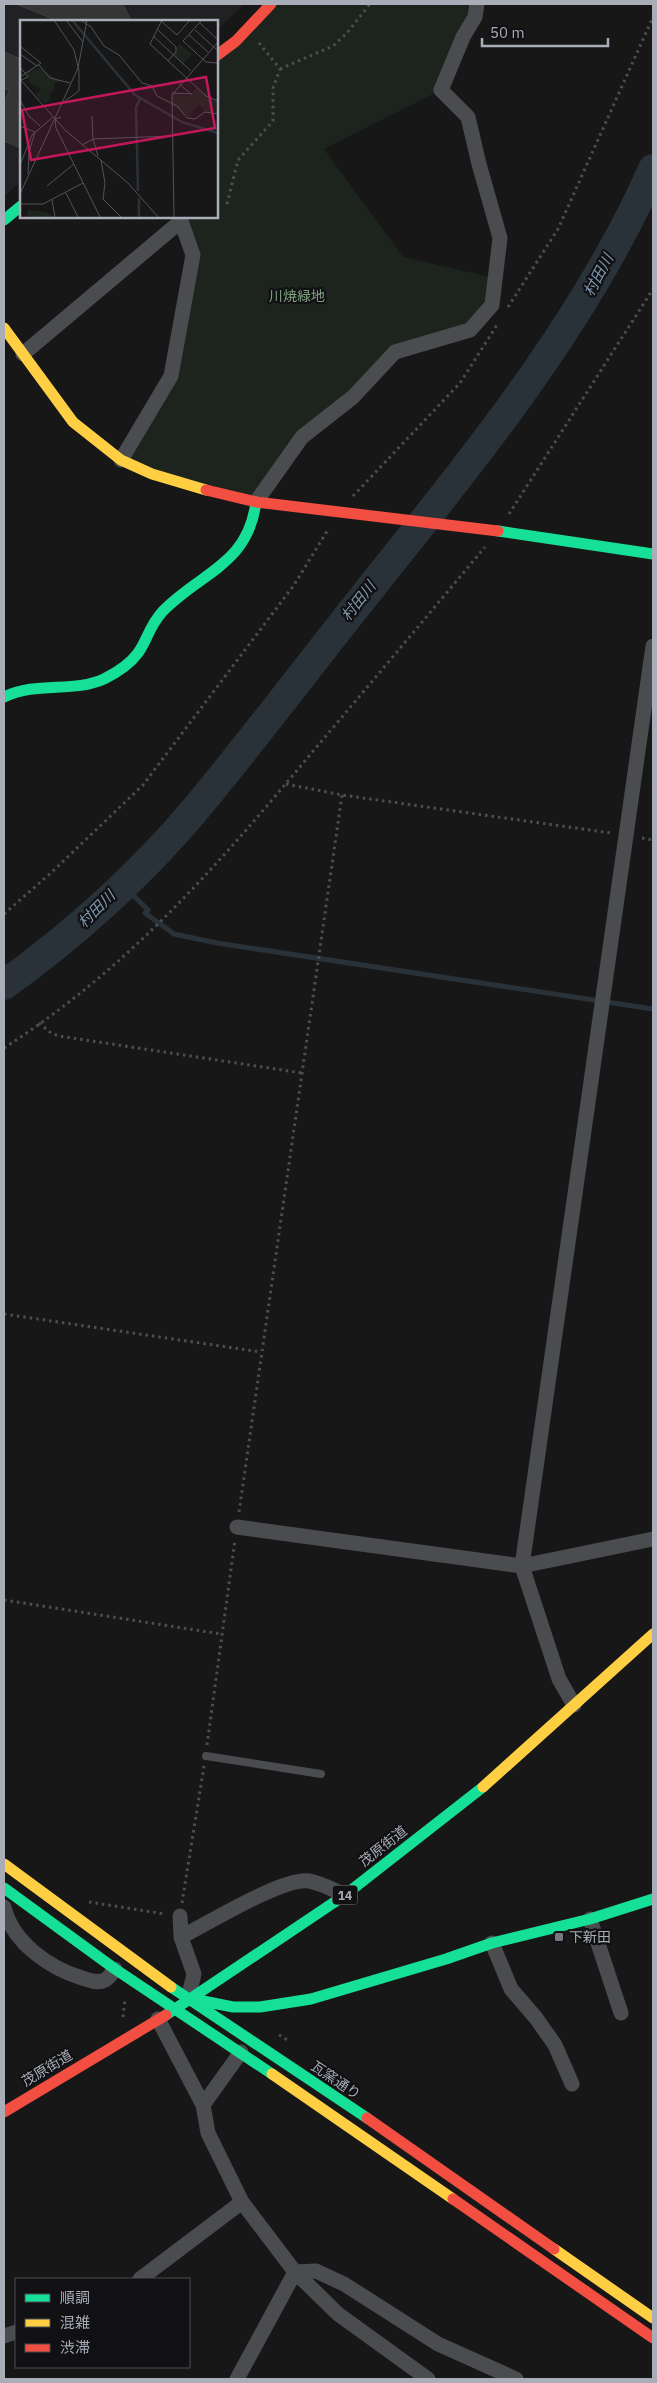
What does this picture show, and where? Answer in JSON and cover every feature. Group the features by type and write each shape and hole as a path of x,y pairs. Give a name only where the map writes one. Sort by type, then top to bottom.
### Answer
{"street":[{"path":"218,54 248,29 271,4"},
{"path":"4,697 34,687 81,684 103,680 116,672 138,654 153,623 169,607 233,555 251,528 256,502 302,437 352,397 395,352 470,330 492,305 500,238 468,117 441,90 463,37 475,17 477,4"},
{"path":"4,220 20,207"},
{"path":"23,354 181,221 193,255 171,376 121,460"},
{"path":"4,328 73,422 121,460 152,474 256,502 499,530 653,554"},
{"path":"574,1705 559,1679 522,1566 653,646"},
{"path":"237,1527 522,1566 653,1539"},
{"name":"茂原街道","path":"4,2112 175,2009 345,1895 479,1790 653,1634"},
{"name":"瓦窯通り","path":"4,1864 188,1999 392,2135 653,2318"},
{"path":"182,1937 260,1896 293,1882 308,1881 345,1895"},
{"path":"6,1898 8,1920 22,1940 42,1958 68,1974 98,1982 106,1980 115,1969"},
{"path":"6,1898 241,2052 653,2338"},
{"path":"180,1916 182,1937 194,1974 188,1999 233,2007 260,2007 312,1999 446,1959 492,1943 590,1919 653,1899"},
{"path":"590,1919 621,2013"},
{"path":"492,1943 511,1989 555,2044 572,2084"},
{"path":"158,2019 203,2105 208,2133 242,2202 295,2272 338,2314 428,2379"},
{"path":"203,2105 241,2052"},
{"path":"141,2278 242,2202"},
{"path":"295,2272 316,2271 344,2284 438,2344 516,2379"},
{"path":"237,2379 295,2272"}],"lane":[{"path":"206,1756 321,1774"}],"path":[{"path":"280,68 333,46 353,27 370,4"},
{"path":"507,310 558,229 653,17"},
{"path":"248,29 280,68"},
{"path":"227,204 238,160 273,121 274,88 280,68"},
{"path":"4,1048 94,982 168,917 227,854 499,530 653,290"},
{"path":"4,914 53,871 143,785 294,585 338,511 460,383 501,318"},
{"path":"286,784 342,795 653,840"},
{"path":"66,1909 89,1902 180,1916 206,1756 221,1634 342,795"},
{"path":"39,1023 51,1033 59,1036 302,1073"},
{"path":"4,1314 262,1352"},
{"path":"4,1600 221,1634"},
{"path":"122,2020 126,2004 125,1995"}],"shaded area":[{"path":"4,4 244,4 218,29 218,20 20,20 20,183 4,196"}],"green space":[{"name":"川焼緑地","path":"271,4 476,4 441,90 324,149 403,257 495,278 492,305 470,330 395,352 302,437 256,502 121,460 171,376 193,255 178,218 218,218 218,52"}],"building":[{"path":"16,4 123,4 131,20 56,20"},
{"path":"4,52 20,59 20,148 4,141 4,104 9,90 4,89"}],"waterway":[{"name":"村田川","path":"4,985 80,925 151,859 236,760 440,501 519,396 592,286 624,228 653,169"},
{"path":"123,885 148,910 145,913 174,934 217,943 653,1009"}],"traffic: fast":[{"path":"4,220 20,207"},
{"path":"4,697 29,689 92,683 109,677 118,671 135,657 163,611 221,566 233,554 243,540 251,523 256,502"},
{"path":"498,531 653,554"},
{"path":"166,2015 345,1895 483,1787"},
{"path":"4,1888 115,1969 272,2074"},
{"path":"198,2000 233,2007 260,2007 311,1999 446,1959 492,1943 590,1919 653,1899"},
{"path":"171,1987 367,2118"}],"traffic: slow":[{"path":"4,328 73,422 121,460 152,474 206,490"},
{"path":"483,1787 653,1634"},
{"path":"4,1864 171,1987"},
{"path":"272,2074 453,2199"},
{"path":"554,2249 653,2318"}],"traffic: jam":[{"path":"218,54 236,41 271,4"},
{"path":"206,490 256,502 498,531"},
{"path":"4,2112 166,2015"},
{"path":"367,2118 554,2249"},
{"path":"453,2199 653,2338"}],"place":[{"name":"下新田","path":"559,1937"}]}
